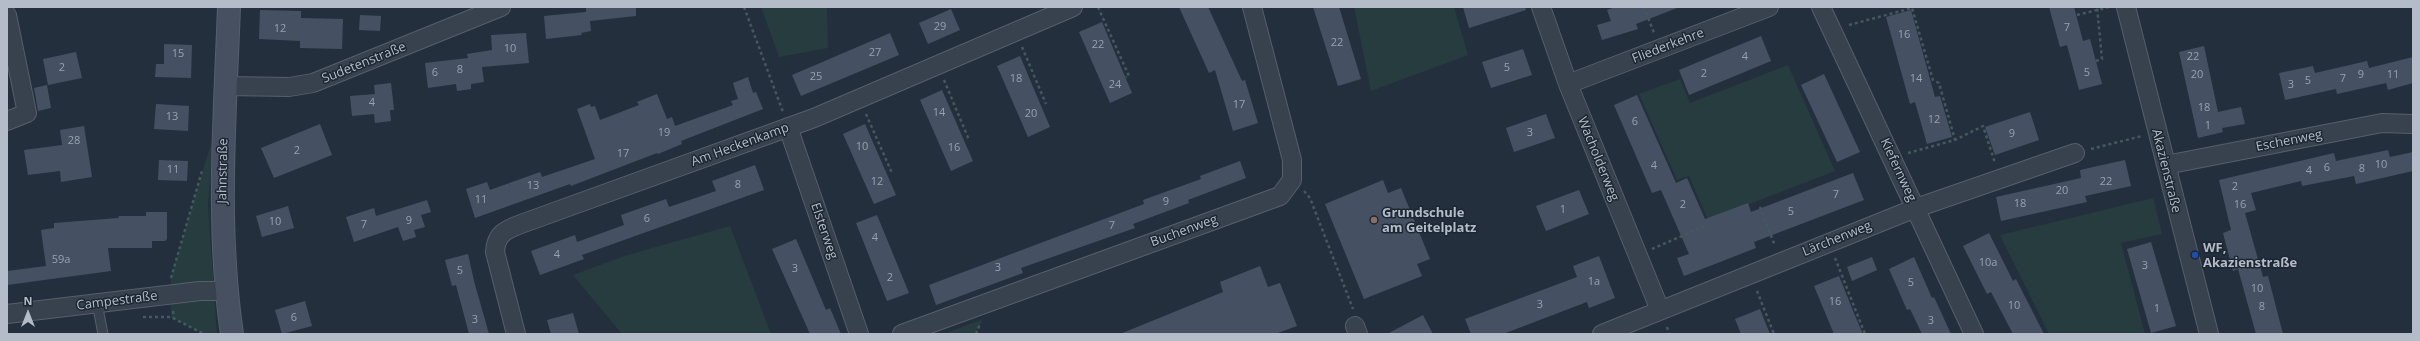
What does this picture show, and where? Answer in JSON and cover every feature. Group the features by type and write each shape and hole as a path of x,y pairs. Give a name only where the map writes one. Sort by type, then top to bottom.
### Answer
{"street":[{"name":"Jahnstraße","path":"229,7 221,188 227,290 232,334"},
{"name":"Am Heckenkamp","path":"516,334 496,261 496,241 501,233 788,127 859,99 1073,7"},
{"path":"1252,7 1292,160 1292,180"},
{"name":"Wacholderweg","path":"1541,7 1568,84 1660,310"},
{"name":"Fliederkehre","path":"1568,84 1769,7"},
{"name":"Kiefernweg","path":"1821,7 1974,334"},
{"name":"Akazienstraße","path":"2126,7 2209,334"},
{"name":"Sudetenstraße","path":"226,86 290,87 313,84 497,8"},
{"path":"7,15 28,113 8,121"},
{"name":"Eschenweg","path":"2166,165 2382,123 2413,124"},
{"name":"Elsterweg","path":"788,127 859,334"},
{"name":"Lärchenweg","path":"1602,334 1916,208 2075,153"},
{"name":"Buchenweg","path":"902,334 1280,196 1292,180"},
{"name":"Campestraße","path":"7,314 172,294 227,290"}],"lane":[{"path":"98,303 103,334"}],"path":[{"path":"744,7 788,127"},
{"path":"1098,7 1128,76 1126,77"},
{"path":"1644,7 1660,49"},
{"path":"2077,15 2097,8 2110,7"},
{"path":"1832,29 1912,8 1933,80 1939,83 1955,140"},
{"path":"2096,62 2102,59 2097,8"},
{"path":"1015,32 1046,104"},
{"path":"938,65 969,140"},
{"path":"859,99 892,173"},
{"path":"1892,158 1955,140 1983,126 2000,178"},
{"path":"2075,153 2157,133"},
{"path":"174,318 171,276 205,164"},
{"path":"1292,180 1310,198 1353,307 1356,330"},
{"path":"1760,207 1782,261"},
{"path":"1637,255 1705,226"},
{"path":"1830,242 1864,334"},
{"path":"1750,274 1774,334"},
{"path":"135,317 174,318 204,334"}],"green space":[{"path":"761,7 827,7 828,48 779,57"},
{"path":"1354,7 1454,7 1468,55 1371,91"},
{"path":"1788,65 1835,171 1708,220 1689,176 1677,180 1639,94 1680,79 1690,103"},
{"path":"214,134 208,205 217,334 204,334 171,317 171,276"},
{"path":"2153,198 2162,234 2121,243 2145,334 2049,334 2000,235"},
{"path":"730,226 771,334 622,334 573,275 624,256"},
{"path":"983,319 976,334 944,334"}],"building":[{"path":"586,7 636,7 636,16 590,21 591,31 581,33 582,35 546,39 544,16 586,12"},
{"path":"1179,7 1208,7 1242,81 1245,80 1258,123 1233,131 1215,70 1209,73"},
{"path":"1313,7 1339,7 1361,79 1338,86"},
{"path":"1463,7 1525,7 1526,10 1469,28"},
{"path":"1615,7 1677,8 1636,24 1638,29 1602,40 1597,25 1611,21 1607,10"},
{"path":"2049,7 2074,7 2083,41 2090,39 2102,84 2079,90 2067,45 2060,47"},
{"path":"951,9 960,30 928,44 919,23"},
{"path":"260,10 301,11 301,18 343,19 342,49 300,48 300,41 259,39"},
{"path":"1911,10 1935,97 1940,96 1952,137 1927,144 1915,102 1910,104 1886,17"},
{"path":"360,15 381,16 380,31 359,30"},
{"path":"1102,22 1132,93 1110,103 1079,32"},
{"path":"526,33 529,63 482,67 484,82 471,84 471,89 457,91 456,84 428,88 425,63 468,58 467,54 492,50 491,35"},
{"path":"890,33 899,55 801,96 792,75"},
{"path":"1761,36 1771,61 1689,95 1679,70"},
{"path":"164,44 192,45 191,78 155,77 156,64 164,64"},
{"path":"2204,46 2218,112 2241,107 2245,124 2222,128 2223,132 2198,138 2179,52"},
{"path":"1523,49 1532,75 1491,88 1482,62"},
{"path":"76,52 82,78 48,85 43,59"},
{"path":"1020,56 1050,127 1028,137 997,66"},
{"path":"2413,57 2413,83 2388,90 2386,83 2337,94 2336,89 2285,100 2279,73 2313,66 2315,73 2367,61 2369,68"},
{"path":"1824,74 1860,152 1837,162 1801,85"},
{"path":"748,77 753,93 756,92 763,109 681,141 682,144 658,154 657,153 571,186 570,184 475,218 466,189 487,182 490,190 540,172 542,177 595,159 577,109 590,104 591,107 595,106 600,120 639,105 637,102 657,94 667,119 672,117 675,126 733,105 731,101 738,99 733,83"},
{"path":"391,83 394,110 390,110 391,121 375,123 374,114 352,116 350,96 375,94 374,85"},
{"path":"47,85 51,108 38,111 34,88"},
{"path":"942,90 973,161 951,171 920,100"},
{"path":"1637,95 1676,183 1687,178 1705,219 1748,203 1751,212 1853,173 1864,200 1754,242 1756,248 1684,276 1677,258 1689,254 1661,190 1652,193 1614,105"},
{"path":"156,104 189,106 188,131 154,129"},
{"path":"2030,112 2039,140 1995,155 1985,127"},
{"path":"1546,114 1555,138 1514,152 1506,128"},
{"path":"320,124 332,155 274,178 261,148"},
{"path":"865,124 896,195 874,204 843,134"},
{"path":"84,126 92,177 61,182 60,171 28,175 24,150 62,145 60,130"},
{"path":"2388,150 2390,157 2413,152 2413,171 2356,184 2354,176 2302,186 2301,181 2251,193 2256,210 2245,213 2263,277 2268,276 2283,334 2256,334 2238,269 2233,271 2223,233 2231,230 2219,180 2334,153 2336,161"},
{"path":"159,160 188,161 187,181 158,180"},
{"path":"2125,160 2131,186 2085,196 2087,202 2001,221 1996,197 2081,178 2080,170"},
{"path":"1240,161 1246,178 1188,200 1189,203 1133,224 1135,228 1021,268 1023,273 936,305 929,285 1144,204 1143,200 1201,179 1200,176"},
{"path":"755,165 764,190 582,255 584,259 540,275 531,251 575,235 577,242 624,225 621,215 666,199 669,207 716,191 712,181"},
{"path":"1383,180 1388,193 1401,188 1430,259 1417,264 1422,276 1364,299 1325,204"},
{"path":"1579,190 1589,214 1546,231 1536,206"},
{"path":"427,200 431,212 421,215 425,227 414,230 416,237 403,241 398,227 354,242 346,217 374,208 376,216"},
{"path":"288,206 294,228 262,237 256,216"},
{"path":"146,212 167,212 167,239 165,241 152,241 152,248 108,248 111,271 7,285 7,271 46,266 41,230 54,228 54,223 118,218 119,216 146,216"},
{"path":"877,215 909,293 887,301 856,223"},
{"path":"1989,233 2013,281 2016,279 2044,334 2013,334 1991,292 1987,294 1963,246"},
{"path":"796,239 826,310 830,308 841,334 810,334 772,249"},
{"path":"2151,242 2176,326 2151,333 2127,249"},
{"path":"468,254 489,334 469,334 456,285 452,286 445,260"},
{"path":"1599,256 1615,298 1589,308 1587,302 1503,334 1471,334 1465,319 1577,277 1573,266"},
{"path":"1872,257 1877,270 1852,281 1847,267"},
{"path":"1914,257 1932,298 1934,297 1951,334 1922,334 1910,309 1907,310 1889,269"},
{"path":"1260,266 1268,287 1280,283 1297,326 1275,334 1120,334 1223,292 1220,282"},
{"path":"1839,276 1863,334 1834,334 1814,286"},
{"path":"305,301 312,326 282,334 275,310"},
{"path":"1760,309 1770,334 1741,334 1735,319"},
{"path":"573,313 579,334 551,334 547,320"},
{"path":"1423,315 1433,334 1387,334"}],"place":[{"name":"Grundschule am Geitelplatz","path":"1374,220"},
{"name":"WF, Akazienstraße","path":"2195,255"}]}
